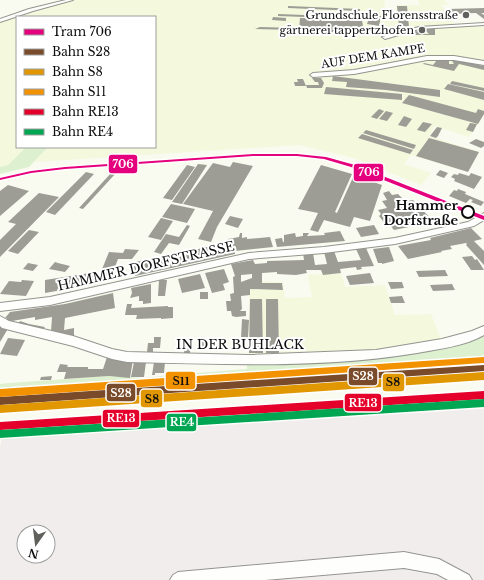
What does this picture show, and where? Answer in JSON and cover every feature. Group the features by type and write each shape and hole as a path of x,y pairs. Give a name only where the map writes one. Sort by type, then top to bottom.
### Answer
{"street":[{"path":"0,21 30,10 71,0"},
{"path":"385,37 419,28 484,24"},
{"name":"AUF DEM KAMPE","path":"313,75 354,72 427,58 454,58 484,62"},
{"name":"HAMMER DORFSTRASSE","path":"0,307 18,306 103,290 249,256 324,250 395,241 471,224 484,217"},
{"name":"IN DER BUHLACK","path":"0,320 6,325 73,341 112,354 128,357 249,360 369,356 442,344 475,335 484,330"},
{"path":"178,580 404,560 439,567 464,580"}],"shaded area":[{"path":"484,405 484,580 0,580 0,446 2,438"}],"green space":[{"path":"73,0 385,0 384,13 397,14 396,5 420,5 418,0 444,0 448,5 441,5 455,25 484,25 484,115 469,137 435,126 429,136 479,152 468,172 411,155 404,164 431,173 421,185 354,158 299,145 34,162 47,148 156,148 156,16 17,16"},
{"path":"16,16 16,148 25,148 8,165 0,167 0,21"},
{"path":"25,148 47,148 29,167 0,174 0,167 8,165"},
{"path":"341,273 345,287 385,285 395,315 431,314 442,342 411,348 248,358 250,281 283,282 285,298 312,297 308,275"},
{"path":"484,331 484,363 0,396 0,384 109,376 144,378 247,369 247,361 361,357"},
{"path":"484,401 484,408 0,440 0,432"}],"building":[{"path":"288,6 360,9 360,11 288,8"},
{"path":"397,6 407,6 409,27 399,26"},
{"path":"484,8 484,13 481,13 484,15 484,19 476,13 454,14 448,9"},
{"path":"278,14 357,17 357,19 278,16"},
{"path":"370,15 381,16 379,26 367,24"},
{"path":"273,17 286,18 286,21 272,20"},
{"path":"300,18 362,20 364,33 299,31"},
{"path":"260,27 295,28 294,30 255,29"},
{"path":"369,28 406,29 391,34 365,33 364,30 370,31"},
{"path":"426,28 435,29 435,35 408,35 406,32 419,31 421,34 429,34 426,31"},
{"path":"356,58 367,59 367,62 355,62"},
{"path":"449,59 449,64 453,64 454,63 452,62 454,60 461,61 484,66 484,70 459,64 454,71 423,64 433,65 437,60 435,60"},
{"path":"333,76 440,90 440,97 386,90 346,87 347,82 332,81"},
{"path":"312,78 321,78 324,83 322,88 307,88 306,85 319,85 318,82 315,82"},
{"path":"297,79 303,79 306,86 295,86 294,82 298,82"},
{"path":"452,81 484,88 484,91 450,84"},
{"path":"448,84 484,92 484,100 444,89"},
{"path":"326,87 402,94 402,100 324,94"},
{"path":"409,95 476,113 478,109 484,111 484,114 478,124 402,103"},
{"path":"379,109 384,111 377,119 371,117"},
{"path":"386,111 393,113 387,121 379,119"},
{"path":"404,116 412,119 406,127 398,125"},
{"path":"423,122 432,124 425,132 417,130"},
{"path":"470,123 477,124 473,132 466,130"},
{"path":"437,127 442,128 438,136 436,138 430,136"},
{"path":"366,130 416,145 414,149 363,133"},
{"path":"362,134 413,150 410,154 358,138"},
{"path":"429,138 479,152 468,172 416,156"},
{"path":"476,139 484,142 484,146 481,148 469,143"},
{"path":"233,162 253,166 217,227 211,242 198,239 213,211 183,204 213,163 230,167"},
{"path":"198,164 207,165 182,204 172,202"},
{"path":"187,165 195,167 172,200 163,198"},
{"path":"321,165 352,174 335,212 337,213 354,175 382,185 370,221 354,217 350,227 324,220 318,232 310,230 318,213 298,209"},
{"path":"440,170 448,173 444,178 436,175"},
{"path":"86,172 94,174 55,215 46,212"},
{"path":"112,172 116,173 83,209 79,208"},
{"path":"459,173 469,176 471,173 482,177 474,189 454,181 455,179 451,177 454,174 458,175"},
{"path":"8,185 29,191 0,216 0,191"},
{"path":"458,189 466,192 465,194 484,202 481,206 471,202 473,200 470,199 466,203 449,196 454,190 457,191"},
{"path":"389,191 392,195 398,194 407,201 413,200 434,222 394,230 390,225 386,225 379,216 381,214 378,210 387,208 382,201 387,200 383,193"},
{"path":"39,193 59,197 0,257 0,240 16,224 8,222"},
{"path":"171,204 195,209 187,223 162,217"},
{"path":"230,216 243,219 238,228 225,224"},
{"path":"161,218 173,221 161,240 148,237"},
{"path":"187,225 190,226 179,245 169,243 161,254 154,252 166,234 179,237"},
{"path":"374,225 379,234 361,237 356,228"},
{"path":"471,228 482,239 474,241 484,251 484,265 466,245 466,243 450,246 452,249 441,251 442,252 408,259 398,246 431,240 430,238"},
{"path":"29,230 39,232 18,254 8,251"},
{"path":"340,231 345,241 277,247 275,239 282,238 284,242 284,235 295,233 296,237 303,236 303,233 309,233 307,236 325,235 324,233"},
{"path":"240,233 242,233 242,238 247,237 247,239 270,237 273,247 235,251 235,254 135,276 132,263 148,259 148,261 228,242 228,239 239,237"},
{"path":"389,247 394,261 382,264 378,263 373,249"},
{"path":"366,248 374,266 361,267 362,269 357,270 356,267 340,269 341,273 323,275 321,270 306,270 307,273 296,275 277,274 277,272 262,273 262,283 282,283 283,290 250,289 250,295 241,296 242,309 240,311 246,311 246,316 232,316 231,311 227,311 226,301 231,301 230,294 234,293 233,277 235,276 231,264 253,260 255,264 267,263 267,261 304,260 303,253 313,253 315,265 327,264 324,252 334,251 338,262 361,260 356,249","holes":["252,274 252,278 241,282 241,275"]},
{"path":"125,249 139,250 132,259 118,259 110,280 98,279 109,252 123,253"},
{"path":"472,256 475,260 477,259 484,270 471,270 462,257"},
{"path":"55,262 70,266 65,272 49,269"},
{"path":"28,263 38,265 33,271 23,269"},
{"path":"224,269 229,282 223,284 225,290 212,293 205,273"},
{"path":"445,270 448,276 419,277 416,271"},
{"path":"96,272 96,284 45,293 45,280"},
{"path":"370,273 374,283 350,285 346,276"},
{"path":"200,274 205,288 182,293 178,279"},
{"path":"22,280 34,281 26,296 0,294 9,281 21,282"},
{"path":"159,280 167,280 165,296 158,296"},
{"path":"388,282 402,282 404,288 391,289"},
{"path":"151,284 151,303 143,304 143,301 139,301 139,296 130,298 132,293 131,288"},
{"path":"452,284 455,290 433,291 430,285"},
{"path":"200,292 208,292 208,299 200,299"},
{"path":"113,293 115,308 65,318 64,330 74,328 74,337 51,332 52,317 35,320 35,317 12,321 6,320 7,318 5,318 10,312 65,304"},
{"path":"402,296 405,303 391,303 389,297"},
{"path":"250,299 262,299 263,353 249,353"},
{"path":"266,299 278,299 279,353 266,353"},
{"path":"127,304 132,304 131,308 173,307 173,318 136,319 137,315 125,315"},
{"path":"242,319 249,320 248,338 241,338"},
{"path":"20,321 45,327 42,330 18,324"},
{"path":"0,326 9,327 0,342"},
{"path":"154,337 161,337 160,348 153,348 153,352 147,352 148,343 154,343"},
{"path":"8,338 25,340 17,356 0,354"},
{"path":"200,340 208,340 208,346 200,347"},
{"path":"185,344 191,344 190,353 184,353"},
{"path":"107,357 114,360 133,360 130,378 109,376 64,379 66,372 57,372 60,364 68,365 67,367 103,369"},
{"path":"134,362 146,362 144,377 131,377"},
{"path":"154,362 165,362 164,373 155,373 155,375 152,375"},
{"path":"52,376 51,380 40,380 41,377"}],"tram line":[{"name":"706","path":"0,179 31,172 65,168 253,155 297,155 324,158 353,166 484,218"}],"rail line":[{"name":"S11","path":"0,393 483,360"},
{"name":"S28","path":"0,401 484,368"},
{"name":"S8","path":"1,409 484,376"},
{"name":"RE13","path":"0,426 484,395"},
{"name":"RE4","path":"1,434 484,403"}],"place":[{"name":"Grundschule Florensstraße","path":"466,15"},
{"name":"gärtnerei tappertzhofen","path":"422,30"},
{"name":"Hammer Dorfstraße","path":"468,212"}]}
